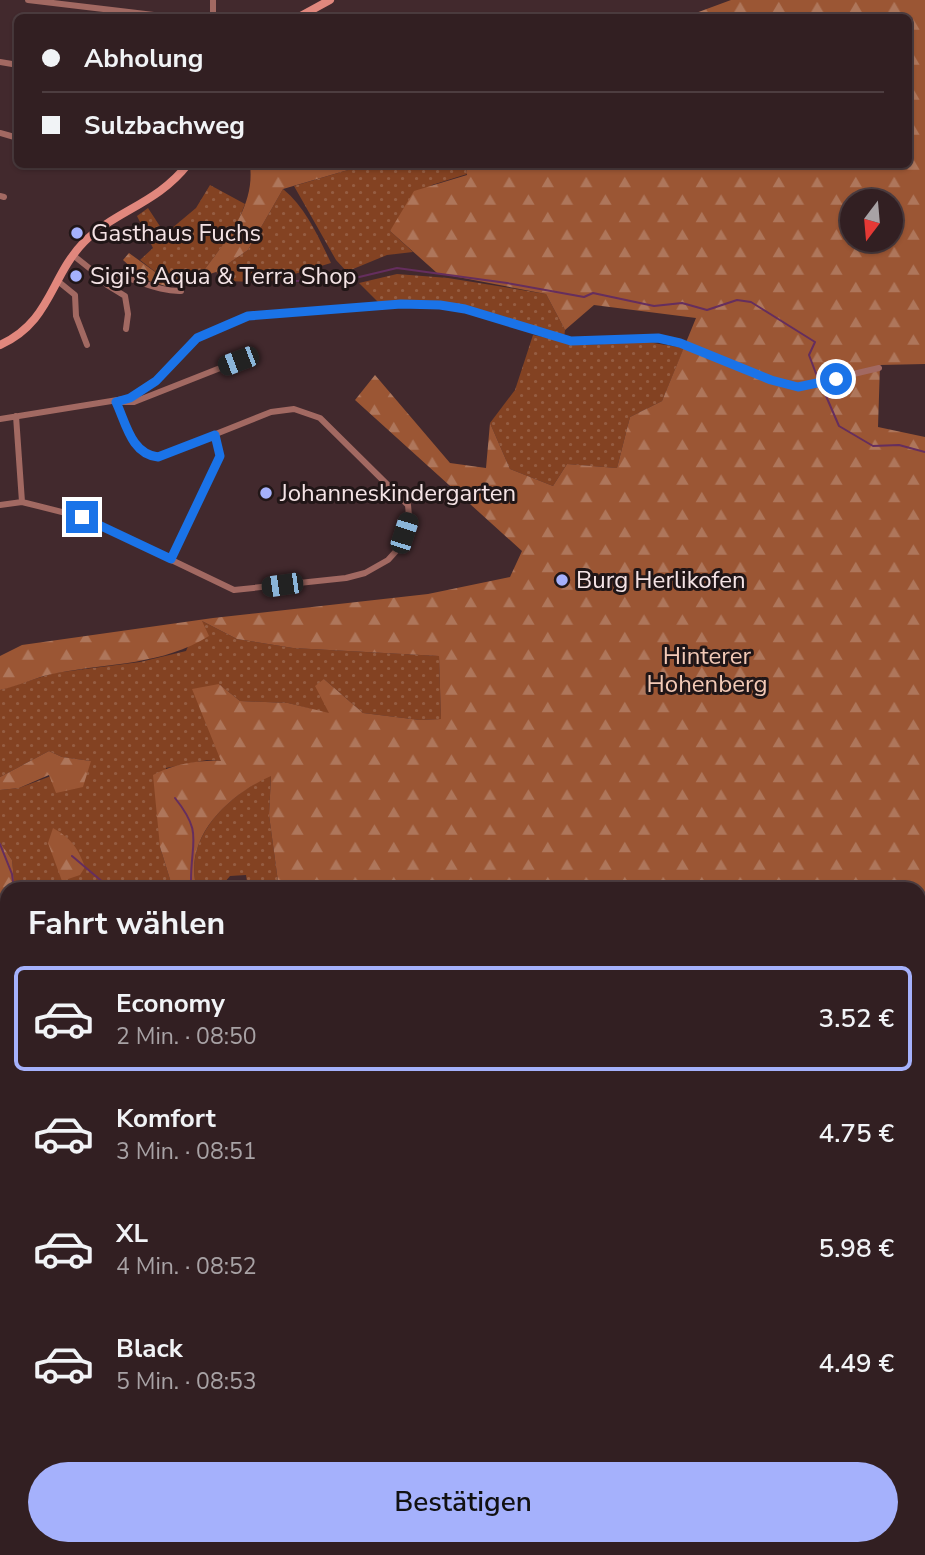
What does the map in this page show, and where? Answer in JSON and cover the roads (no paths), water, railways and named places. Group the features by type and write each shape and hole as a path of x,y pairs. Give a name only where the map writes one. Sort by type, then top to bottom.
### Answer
{"main road":[{"path":"304,14 330,0"},
{"path":"0,345 27,330 74,256 94,234 164,191 184,168"}],"street":[{"path":"28,0 145,14"},
{"path":"74,256 107,285 125,296 126,328"},
{"path":"98,275 109,274 168,291 181,291"},
{"path":"59,282 75,295 76,316 87,345"},
{"path":"116,402 130,398 156,381 184,349 203,334 248,316 274,312 440,305 571,341 658,338 680,343 771,380 798,387 878,368"},
{"path":"0,419 116,402 134,402 238,361"},
{"path":"0,505 22,502 82,517 234,590 365,573 388,560 398,550 409,516 408,505 320,418 294,409 283,409 158,457 149,456 137,448 116,402"},
{"path":"16,416 22,502"},
{"path":"171,559 220,456 215,435"}],"waterway":[{"path":"355,278 397,268 584,297 593,293 654,306 682,303 707,310 737,300 751,302 815,342 809,355 818,379"},
{"path":"295,281 347,279"},
{"path":"823,389 839,426 873,446 899,445 925,452"},
{"path":"175,798 189,820 194,837 191,881"},
{"path":"0,844 13,882"},
{"path":"72,856 103,882"}],"place":[{"name":"Gasthaus Fuchs","path":"77,233"},
{"name":"Sigi's Aqua & Terra Shop","path":"76,276"},
{"name":"Johanneskindergarten","path":"266,493"},
{"name":"Burg Herlikofen","path":"562,580"}],"park label":[{"name":"Hinterer Hohenberg","path":"707,670"}]}
